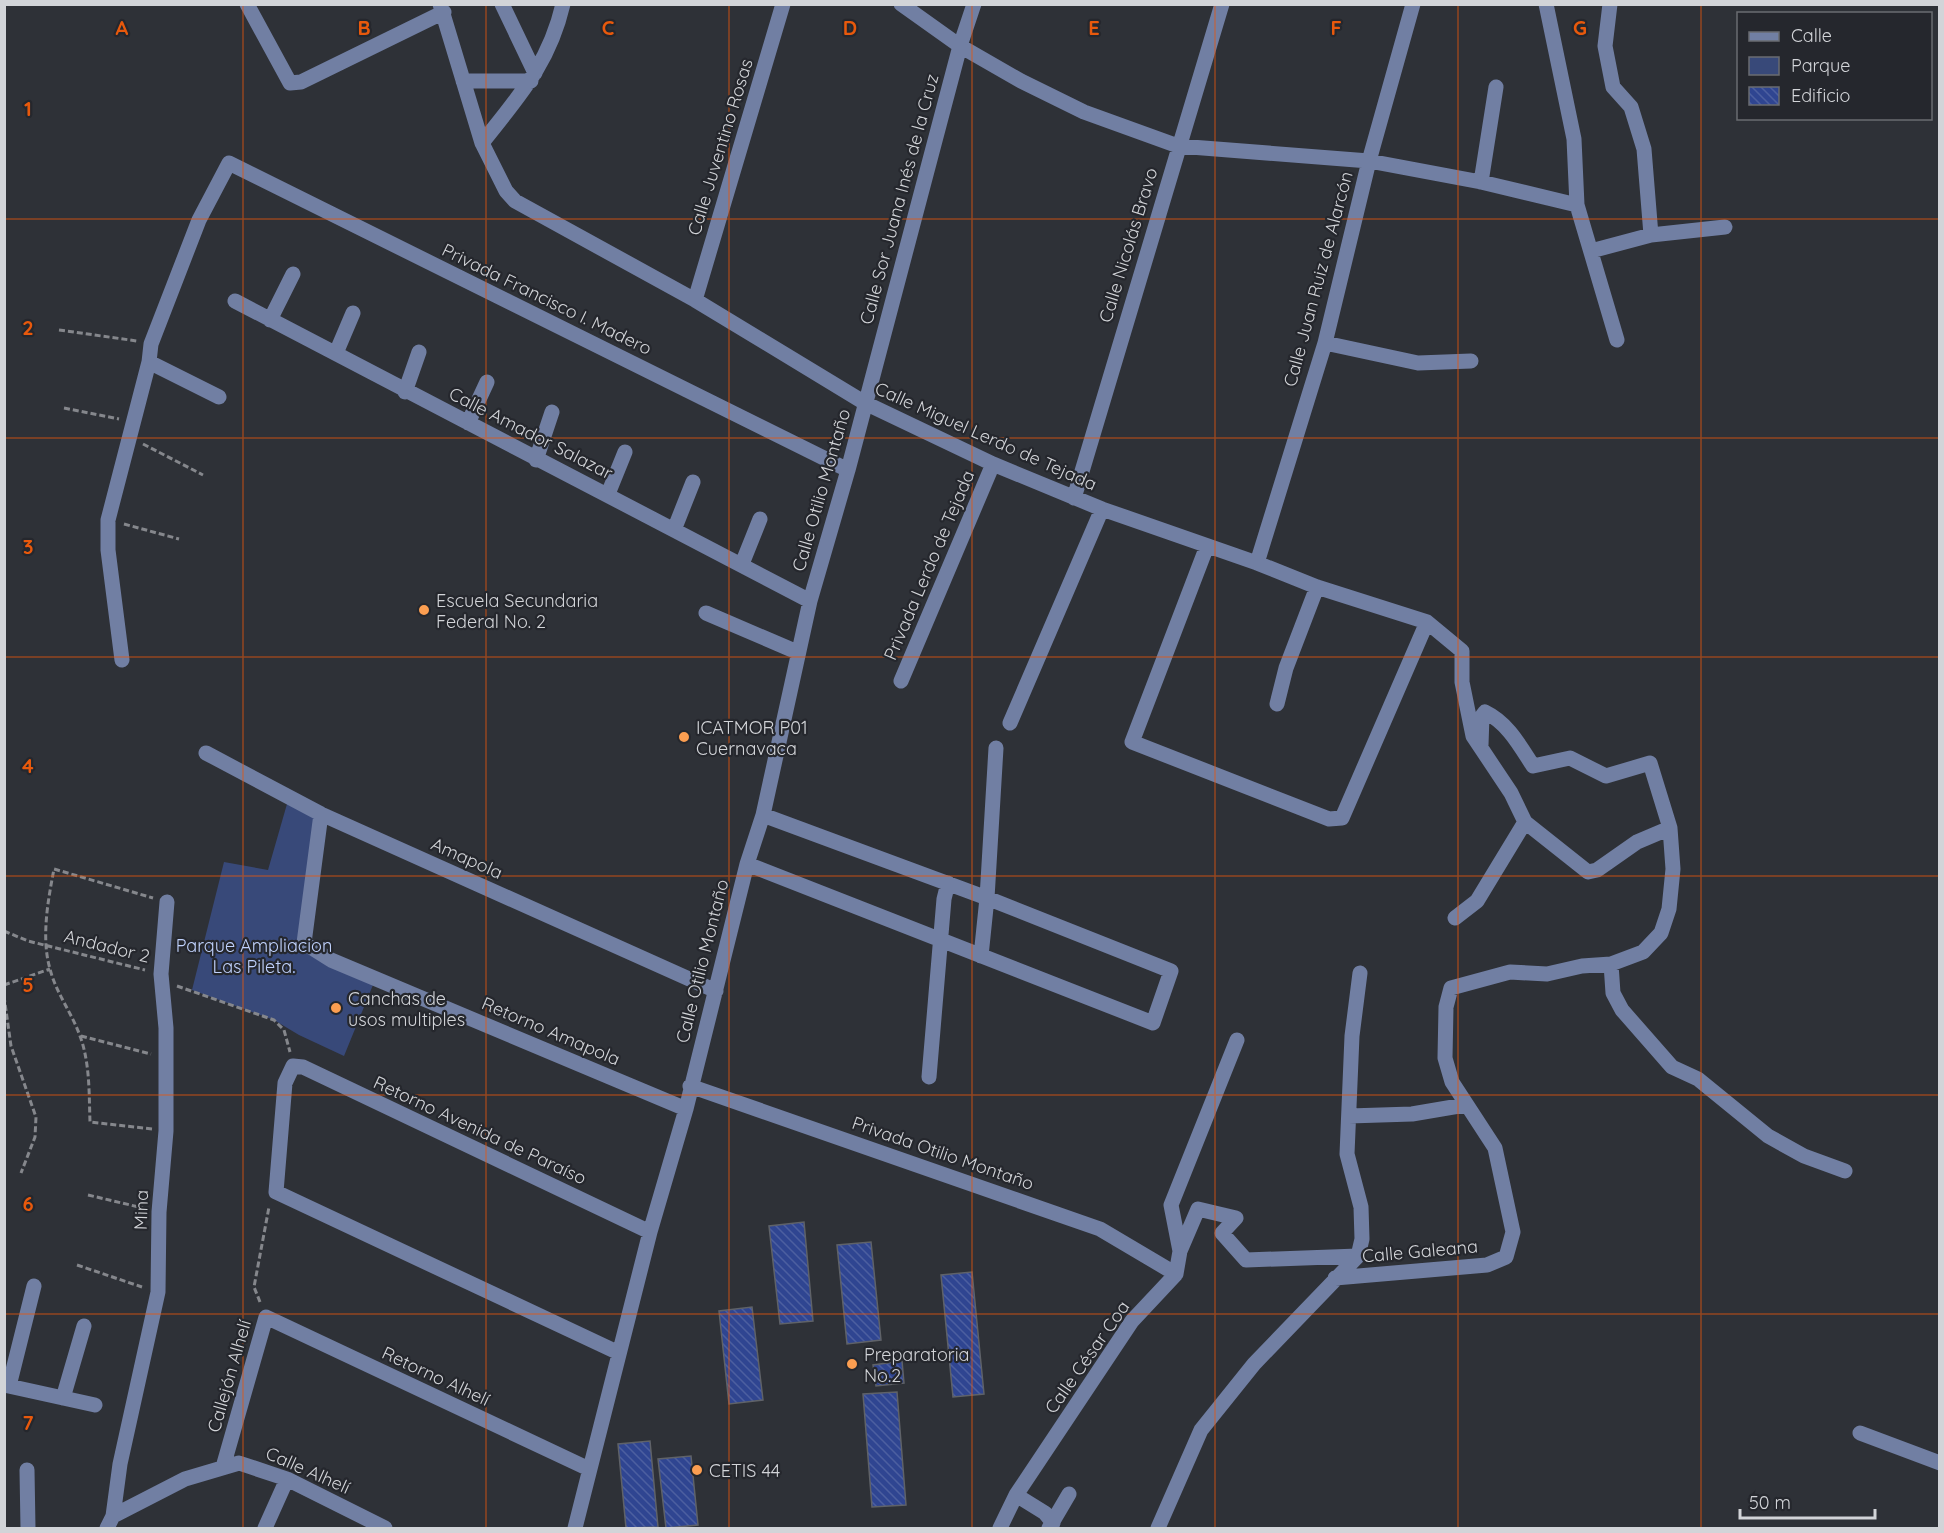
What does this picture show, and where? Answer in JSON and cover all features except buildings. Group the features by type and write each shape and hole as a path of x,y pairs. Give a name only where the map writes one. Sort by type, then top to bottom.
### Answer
{"street":[{"path":"247,4 290,83 301,82 442,8"},
{"path":"502,4 533,77"},
{"path":"482,143 533,77 556,35 563,4"},
{"name":"Calle Juventino Rosas","path":"695,300 783,4"},
{"path":"901,4 960,46 1021,81 1084,112 1178,146 1369,161 1480,182 1577,206"},
{"name":"Calle Sor Juana Inés de la Cruz","path":"865,403 960,46 974,4"},
{"name":"Calle Nicolás Bravo","path":"1074,498 1222,4"},
{"name":"Calle Juan Ruiz de Alarcón","path":"1257,562 1325,343 1369,161 1413,4"},
{"path":"1546,4 1574,139 1577,206 1617,340"},
{"path":"1610,4 1605,46 1613,87 1631,107 1644,149 1651,235"},
{"name":"Calle Miguel Lerdo de Tejada","path":"442,8 482,143 506,191 516,201 695,300 865,403 993,465 1102,509 1257,562 1317,587 1427,622"},
{"path":"463,81 533,77"},
{"path":"1480,182 1496,87"},
{"name":"Privada Francisco I. Madero","path":"151,344 199,220 229,163 848,470"},
{"path":"1591,250 1651,235 1725,227"},
{"path":"270,320 292,274"},
{"name":"Calle Amador Salazar","path":"235,301 336,353 405,392 536,460 608,494 810,601"},
{"path":"336,353 353,313"},
{"path":"1325,343 1418,363 1471,361"},
{"path":"122,660 108,550 108,520 149,362 151,344"},
{"path":"405,392 419,352"},
{"path":"149,362 219,397"},
{"path":"468,423 487,382"},
{"name":"Calle Otilio Montaño","path":"575,1528 650,1232 686,1109 747,864 763,815 797,652 865,403"},
{"path":"536,460 552,412"},
{"path":"608,494 625,452"},
{"name":"Privada Lerdo de Tejada","path":"901,681 993,465"},
{"path":"674,530 693,482"},
{"path":"1010,723 1102,509"},
{"path":"742,564 760,519"},
{"path":"1207,546 1132,742 1329,819 1342,818 1427,622 1462,651 1462,682 1473,736 1511,793 1525,822 1588,872 1598,870 1637,842 1670,828"},
{"path":"1276,704 1286,668 1317,587"},
{"path":"706,613 797,652"},
{"path":"1349,1116 1412,1114 1466,1106 1452,1082 1445,1058 1446,1007 1451,988 1510,972 1547,974 1582,966 1611,964 1643,952 1661,933 1669,909 1673,869 1670,828 1650,763 1606,776 1570,758 1533,766 1509,730 1494,716 1485,712 1482,716 1481,749"},
{"path":"981,956 987,898 996,748"},
{"name":"Amapola","path":"206,753 321,814 716,991"},
{"name":"Retorno Amapola","path":"321,814 304,943 332,960 686,1109"},
{"path":"747,864 1153,1023 1171,971 948,883 763,815"},
{"path":"1455,918 1477,901 1525,822"},
{"path":"929,1077 948,883"},
{"name":"Mina","path":"110,1522 120,1464 158,1292 159,1212 165,1131 162,980 167,902"},
{"path":"1611,964 1613,993 1622,1010 1672,1067 1698,1079 1768,1136 1804,1156 1845,1172"},
{"path":"1158,1528 1201,1430 1254,1364 1358,1256 1362,1239 1361,1207 1347,1154 1352,1036 1360,973"},
{"path":"1180,1251 1172,1204 1237,1040"},
{"path":"293,1066 285,1083 276,1192 619,1353"},
{"name":"Retorno Avenida de Paraíso","path":"293,1066 303,1067 650,1232"},
{"name":"Privada Otilio Montaño","path":"690,1086 1100,1228 1176,1274"},
{"name":"Calle Galeana","path":"1335,1278 1487,1265 1506,1257 1513,1232 1495,1148 1466,1106"},
{"path":"1176,1274 1180,1251 1198,1209 1236,1218 1222,1233 1246,1260 1358,1256"},
{"name":"Calle César Coa","path":"1000,1528 1016,1495 1132,1322 1176,1274"},
{"path":"34,1286 7,1386 95,1405"},
{"name":"Callejón Alhelí","path":"223,1467 266,1317"},
{"name":"Retorno Alhelí","path":"266,1317 589,1470"},
{"path":"63,1398 84,1326"},
{"path":"1860,1433 1940,1463"},
{"name":"Calle Alhelí","path":"110,1522 185,1479 223,1467 245,1463 287,1479 385,1528"},
{"path":"27,1470 28,1528"},
{"path":"265,1528 287,1479"},
{"path":"1051,1526 1069,1494"},
{"path":"1016,1495 1045,1514 1051,1526"}],"path":[{"path":"59,330 106,335 151,344"},
{"path":"64,408 130,429 203,475"},
{"path":"108,520 179,539"},
{"path":"165,1131 126,1124 90,1122 88,1076 81,1036 50,969 46,944 48,899 54,869 167,902"},
{"name":"Andador 2","path":"4,931 182,986 274,1020 284,1030 293,1066"},
{"path":"4,985 50,969"},
{"path":"4,996 11,1046 36,1117 35,1137 21,1173"},
{"path":"81,1036 165,1057"},
{"name":"Callejón Alhelí","path":"266,1317 254,1287 271,1196 276,1192"},
{"path":"88,1196 159,1212"},
{"path":"77,1265 158,1292"}],"green space":[{"name":"Parque Ampliacion Las Pileta.","path":"289,797 321,814 304,943 375,980 344,1056 299,1035 274,1020 192,990 224,862 268,870"}],"place":[{"name":"Escuela Secundaria Federal No. 2","path":"424,610"},
{"name":"ICATMOR P01 Cuernavaca","path":"684,737"},
{"name":"Canchas de usos multiples","path":"336,1008"},
{"name":"Preparatoria No.2","path":"852,1364"},
{"name":"CETIS 44","path":"697,1470"}]}
